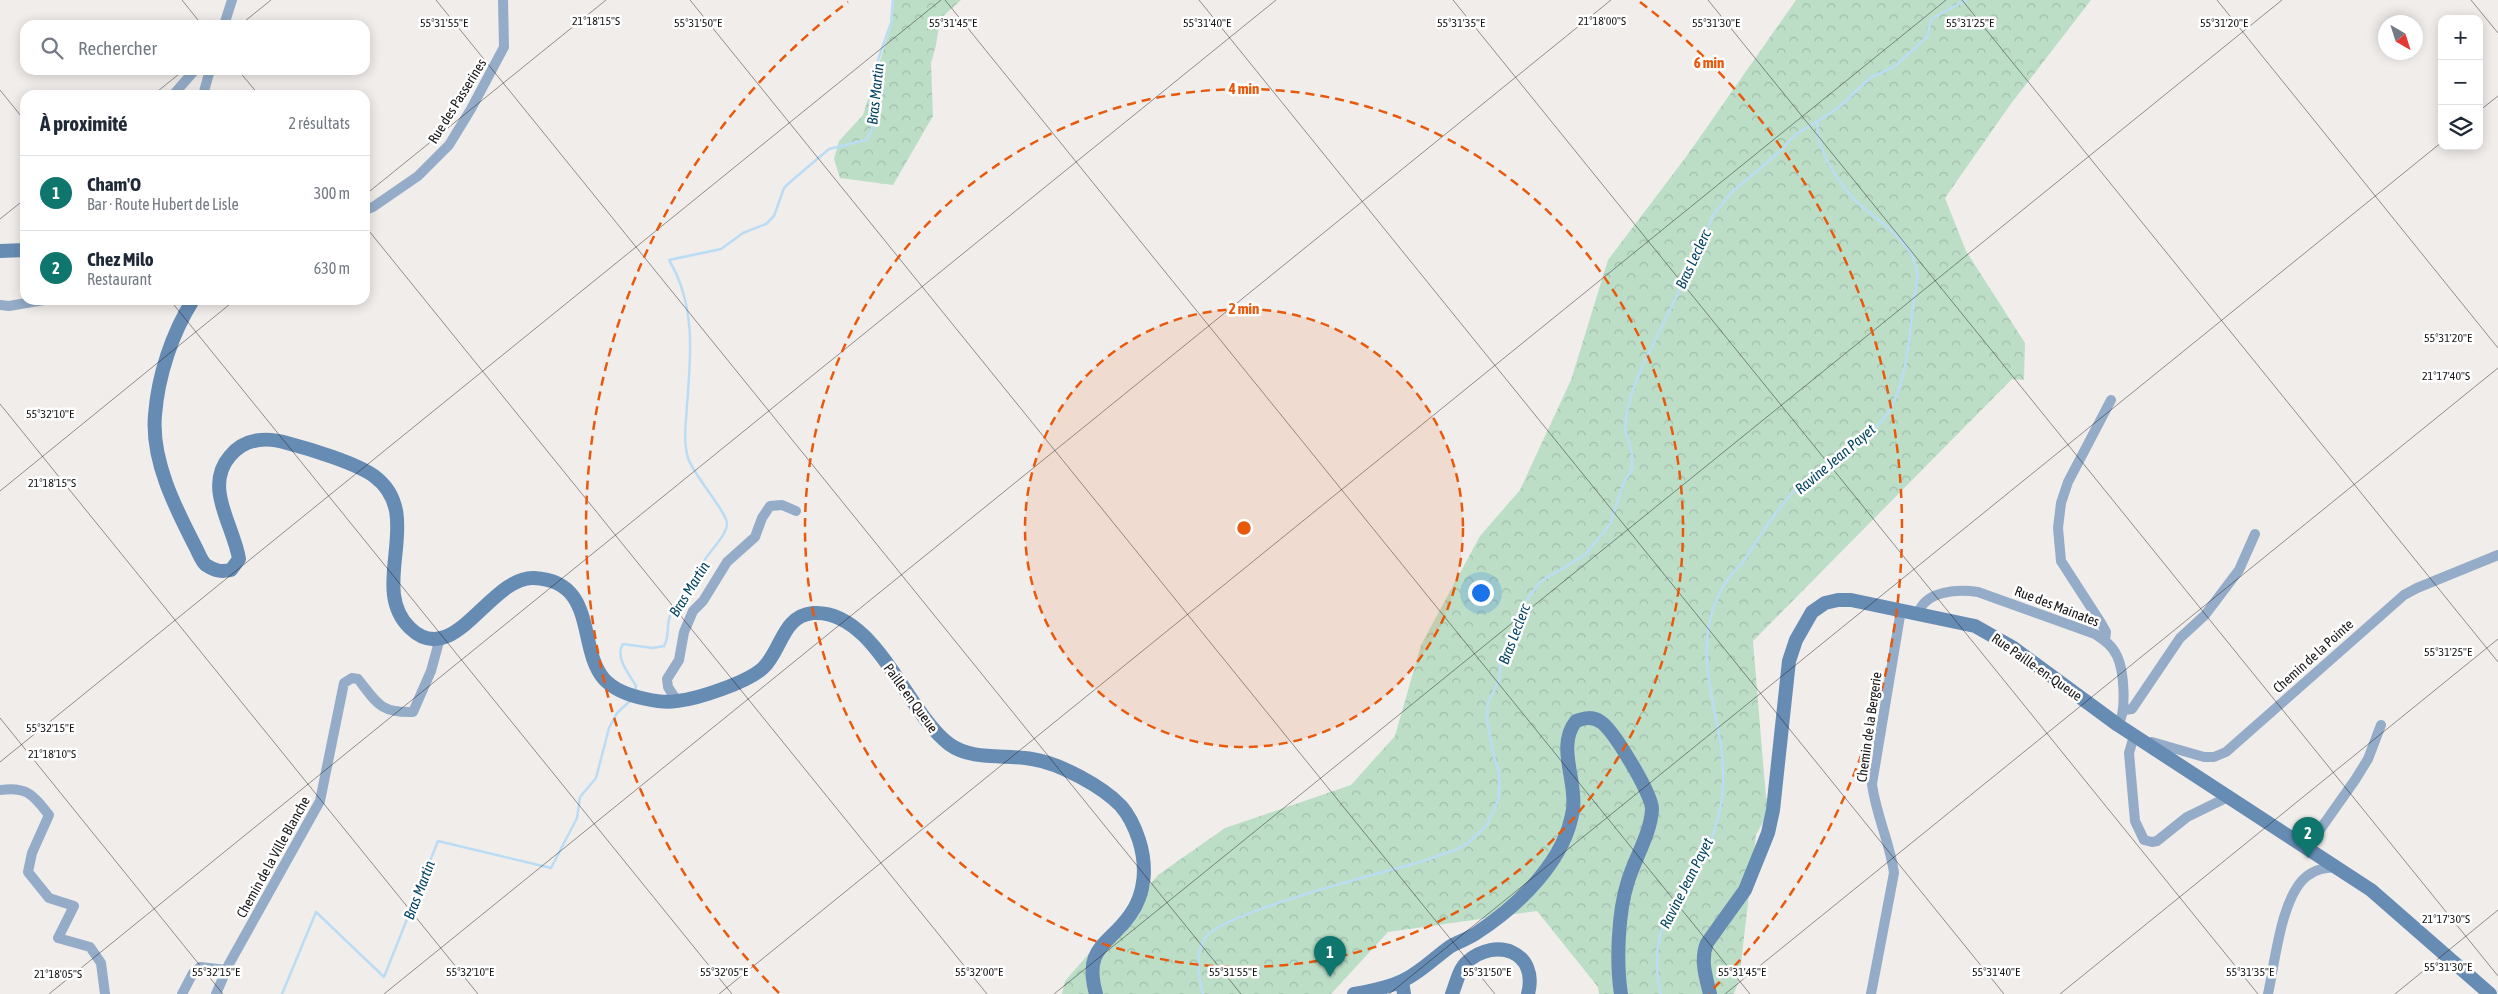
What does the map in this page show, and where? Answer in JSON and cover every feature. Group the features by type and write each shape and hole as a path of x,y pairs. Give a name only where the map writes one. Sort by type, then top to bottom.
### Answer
{"main road":[{"path":"0,251 20,250"},
{"path":"191,305 172,343 162,374 155,417 155,438 177,512 204,564 220,572 231,570 239,559 236,542 219,495 222,469 230,455 258,439 284,442 360,469 374,476 385,487 398,518 393,587 397,607 402,620 412,631 423,637 440,638"},
{"name":"Paille en Queue","path":"440,638 465,626 506,586 518,580 532,578 547,580 569,594 578,605 585,621 592,655 604,679 628,694 645,699 677,701 735,684 762,669 770,660 789,625 797,618 819,613 835,616 853,627 871,644 892,669 936,733 947,743 968,754 1032,759 1050,764 1082,779 1121,806 1132,822 1143,857 1144,874 1142,890 1131,914 1098,949 1093,962 1092,976 1096,994"},
{"name":"Rue Paille-en-Queue","path":"1710,994 1704,965 1704,951 1745,890 1768,833 1773,810 1789,661 1803,625 1812,612 1825,603 1838,600 1851,600 1975,626 2006,643 2134,736 2370,890 2490,994"},
{"path":"1354,994 1403,988 1452,946 1476,934 1492,923 1537,879 1555,856 1569,824 1574,797 1567,738 1576,721 1592,718 1608,729 1643,784 1652,807 1648,827 1622,902 1619,963 1621,994"},
{"path":"1452,994 1466,962 1494,948 1509,950 1519,956 1528,969 1530,986 1528,994"}],"street":[{"path":"226,20 232,0"},
{"name":"Rue des Passerines","path":"370,208 418,176 453,138 488,81 504,48 503,0"},
{"path":"177,90 191,75"},
{"path":"204,90 209,75"},
{"path":"0,305 20,304"},
{"path":"2105,640 2106,632 2062,561 2058,528 2061,503 2068,482 2111,400"},
{"path":"677,701 668,687 667,679 680,660 684,632 693,611 703,601 727,562 755,536 762,518 770,506 782,505 796,511"},
{"path":"2124,710 2132,710 2180,638 2211,608 2239,570 2256,534"},
{"name":"Chemin de la Pointe","path":"2148,745 2152,742 2204,757 2214,757 2226,752 2404,595 2498,555"},
{"name":"Rue des Mainates","path":"1918,614 1926,601 1947,592 1963,590 1978,592 2095,634 2105,640 2118,656 2124,710 2118,725"},
{"name":"Chemin de la Bergerie","path":"1871,994 1894,873 1891,855 1875,810 1872,784 1901,610"},
{"name":"Chemin de la Ville Blanche","path":"216,994 227,970 320,801 344,683 352,678 358,679 378,705 396,712 413,712 432,671 440,638"},
{"path":"2307,848 2364,766 2381,725"},
{"path":"2134,736 2129,753 2133,802 2135,821 2144,840 2157,841 2187,817 2228,797"},
{"path":"0,790 16,787 34,796 49,815 32,853 28,872 49,898 74,906 58,938 90,947 101,963 105,994"},
{"path":"2268,994 2283,924 2292,895 2306,877 2320,868 2336,867"},
{"path":"182,994 193,973 200,967 227,970"}],"green space":[{"path":"894,0 961,0 940,19 931,63 933,116 893,185 840,178 834,159 839,141 863,115 892,23"},
{"path":"1796,0 2091,0 2010,105 1945,198 1966,251 2025,343 2024,380 2012,379 1753,641 1766,798 1775,800 1756,835 1739,980 1734,994 1599,994 1598,987 1537,911 1388,932 1331,994 1062,994 1065,981 1158,875 1225,828 1351,785 1395,736 1421,645 1480,536 1520,490 1571,380 1608,260 1686,157"}],"waterway":[{"name":"Bras Martin","path":"635,691 636,686 620,654 623,644 653,648 664,646 671,613 686,595 704,561 724,533 727,523 721,510 696,474 686,452 685,432 690,368 690,331 684,295 678,277 669,260 721,249 743,233 766,224 774,216 784,188 829,149 866,140 872,130 878,60 891,23 893,0"},
{"name":"Ravine Jean Payet","path":"1661,994 1657,970 1660,935 1668,913 1674,902 1687,887 1714,833 1722,798 1723,770 1707,663 1707,636 1713,609 1728,579 1743,562 1768,523 1795,490 1885,418 1891,408 1904,372 1917,281 1916,266 1912,255 1899,238 1856,201 1835,175 1819,141 1818,121 1838,108 1870,78 1895,66 1927,37 1931,19 1966,0"},
{"name":"Bras Leclerc","path":"1203,994 1199,973 1200,950 1205,938 1217,928 1239,917 1300,896 1453,851 1467,844 1487,825 1499,798 1499,771 1494,757 1487,720 1488,703 1499,680 1501,661 1517,627 1522,606 1541,581 1585,555 1610,524 1624,482 1632,469 1632,454 1625,429 1627,411 1633,390 1642,367 1693,263 1713,215 1731,193 1778,153 1796,134 1818,121"},
{"name":"Bras Martin","path":"282,994 316,912 384,977 438,841 551,868 577,818 580,797 596,778 609,728 617,713 631,700"}],"place":[{"name":"Chez Milo","path":"2308,858"},
{"name":"Cham'O","path":"1330,977"}]}
